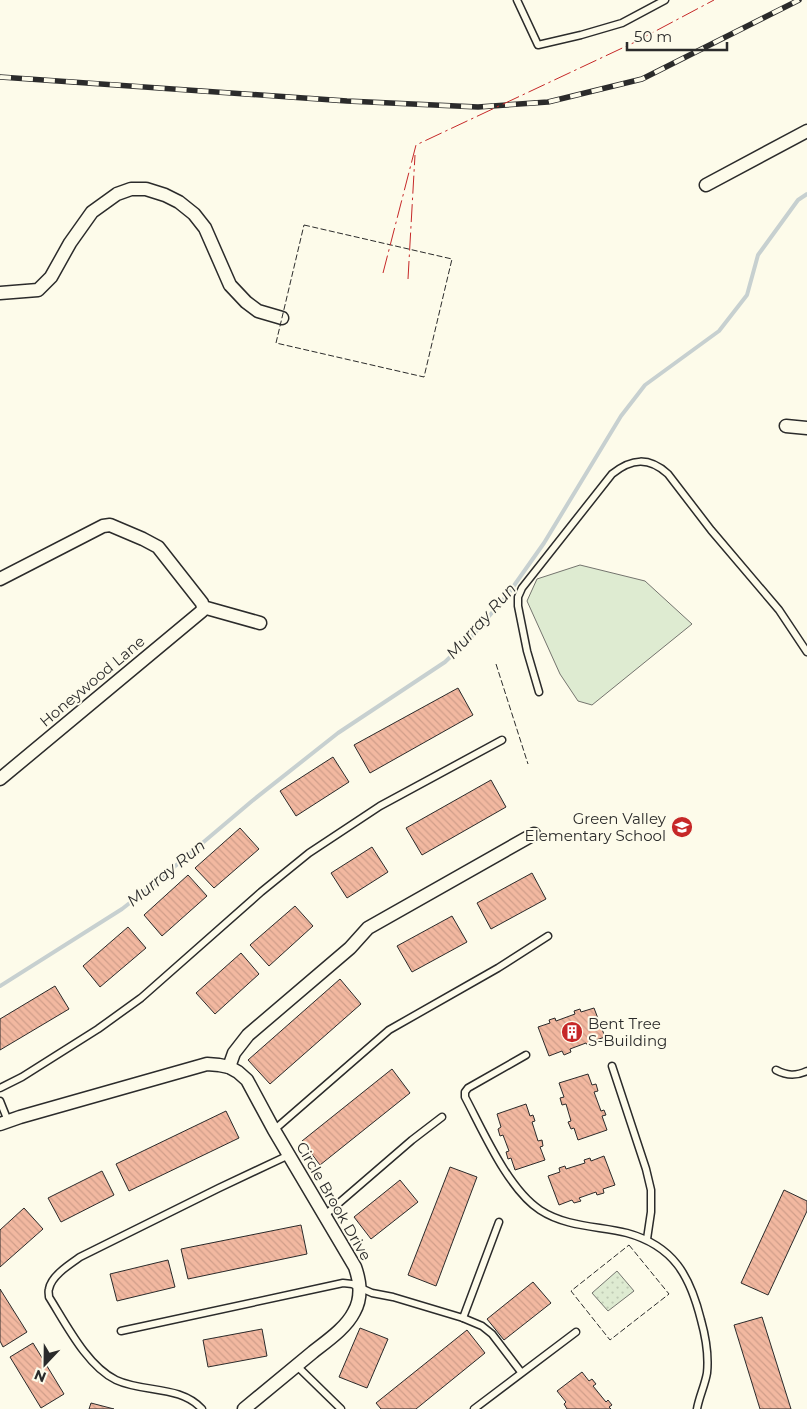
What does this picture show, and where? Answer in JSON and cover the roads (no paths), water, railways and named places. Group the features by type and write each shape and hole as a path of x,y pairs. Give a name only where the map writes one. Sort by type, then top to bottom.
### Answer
{"street":[{"path":"706,185 807,132"},
{"path":"0,293 38,290 51,277 70,243 92,212 117,194 131,189 146,189 179,202 194,214 205,228 230,285 246,302 258,311 282,318"},
{"path":"786,426 807,428"},
{"path":"0,579 103,526 110,525 158,547 202,603 203,607 260,623"},
{"name":"Honeywood Lane","path":"0,779 202,612 203,607"},
{"path":"4,1122 207,1064 220,1064 229,1067 234,1054 248,1035 350,948 368,928 534,834"},
{"name":"Circle Brook Drive","path":"229,1067 247,1080 274,1130 355,1267 360,1288 355,1312 348,1321 244,1409"}],"lane":[{"path":"517,0 538,45 622,23 665,0"},
{"path":"539,692 527,652 518,597 522,588 612,474 630,463 639,461 648,462 660,467 668,474 711,530 779,610 807,652"},
{"path":"0,1088 22,1078 98,1029 141,998 261,892 309,853 380,806 502,740"},
{"path":"274,1130 390,1030 498,968 548,936"},
{"path":"526,1055 468,1088 465,1092 465,1097 501,1163 523,1196 541,1210 566,1221 647,1239 667,1253 678,1266 688,1280 706,1339 707,1374 697,1409"},
{"path":"612,1066 646,1169 650,1190 651,1212 647,1239"},
{"path":"776,1070 783,1074 792,1075 807,1072"},
{"path":"0,1101 4,1122"},
{"path":"325,1215 412,1140 442,1117"},
{"path":"202,1409 194,1401 184,1396 123,1382 104,1372 80,1346 49,1297 49,1288 52,1281 66,1267 80,1257 289,1155"},
{"path":"463,1318 499,1222"},
{"path":"121,1331 343,1283 352,1284 372,1293 393,1297 463,1318 482,1326 492,1334 522,1372"},
{"path":"474,1409 576,1332"},
{"path":"297,1366 341,1409"}],"waterway":[{"name":"Murray Run","path":"0,986 122,909 252,801 338,733 445,662 473,635 508,594 544,543 621,416 645,385 719,331 747,295 758,255 798,200 807,194"}],"railway":[{"path":"0,77 347,101 478,107 548,102 642,79 799,0"}],"place":[{"name":"Green Valley Elementary School","path":"682,827"},
{"name":"Bent Tree S-Building","path":"572,1032"}]}
